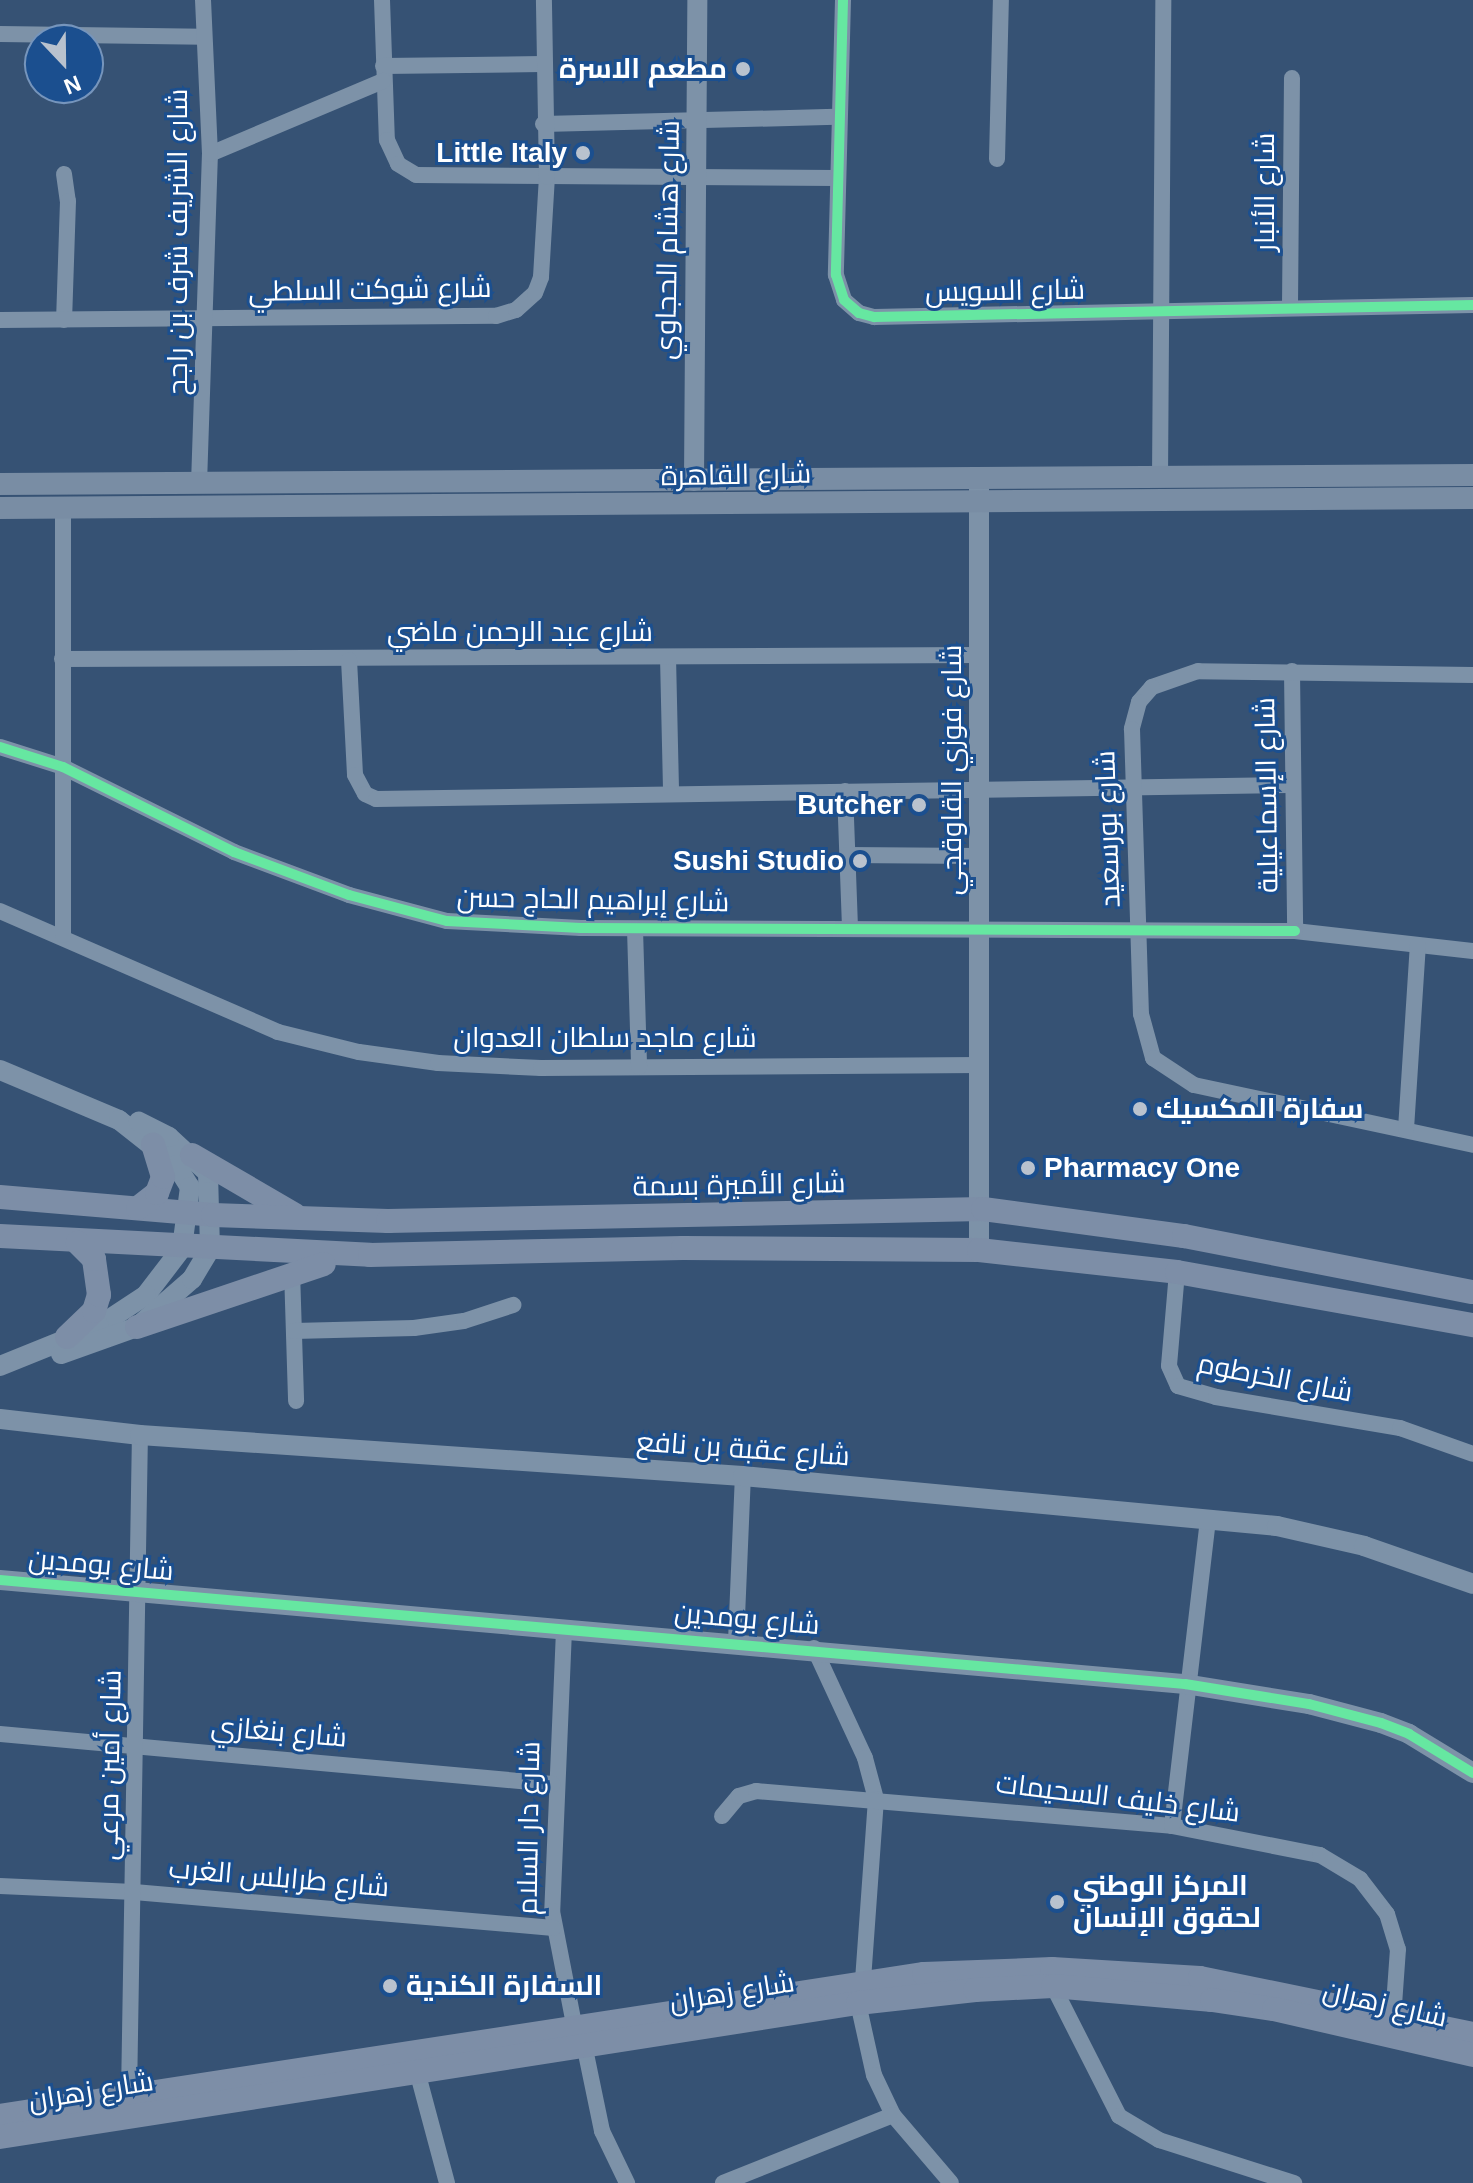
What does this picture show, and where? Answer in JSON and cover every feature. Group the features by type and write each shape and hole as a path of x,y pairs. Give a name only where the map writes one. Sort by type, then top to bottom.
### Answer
{"main road":[{"name":"شارع القاهرة","path":"0,508 979,492 1160,479 1473,475"},
{"name":"شارع القاهرة","path":"0,484 694,481 979,492 1473,498"},
{"path":"138,1208 157,1193 163,1177 153,1144"},
{"path":"192,1155 301,1218"},
{"name":"شارع الأميرة بسمة","path":"0,1197 201,1214 301,1218 983,1209 1184,1236 1473,1292"},
{"path":"0,1236 78,1243 370,1255 683,1248 979,1250 1177,1272 1473,1325"},
{"path":"67,1337 94,1311 99,1295 94,1259 78,1243"},
{"path":"137,1327 292,1271 370,1255"},
{"name":"شارع زهران","path":"0,2116 860,1991 1037,1970 1124,1971 1200,1978 1473,2034"},
{"name":"شارع زهران","path":"860,1991 1053,1986 1137,1991 1274,2009 1473,2055"},
{"name":"شارع زهران","path":"0,2137 417,2071 579,2034"}],"street":[{"name":"شارع الشريف شرف بن راجح","path":"199,484 208,319 210,154 203,0"},
{"path":"382,0 387,140 407,171 547,177 835,178"},
{"name":"شارع شوكت السلطي","path":"0,320 496,316 516,310 535,293 541,277 547,177 543,124 544,0"},
{"name":"شارع هشام الحجاوي","path":"694,481 697,0"},
{"name":"شارع السويس","path":"843,0 836,117 836,275 844,300 859,313 874,317 1161,312 1290,306 1473,305"},
{"path":"997,159 1001,0"},
{"path":"1160,479 1163,0"},
{"path":"0,34 203,37"},
{"path":"210,154 383,73 542,64"},
{"name":"شارع الأنبار","path":"1290,306 1292,78"},
{"path":"543,124 836,117"},
{"path":"64,174 68,201 64,320"},
{"name":"شارع فوزي القاوقجي","path":"979,492 983,1209 979,1250"},
{"path":"63,508 63,935"},
{"name":"شارع عبد الرحمن ماضي","path":"62,659 979,655"},
{"path":"668,657 671,794"},
{"path":"349,660 355,775 365,794 376,799 1289,785"},
{"name":"شارع بورسعيد","path":"1473,675 1198,671 1152,687 1139,702 1132,729 1137,929 1145,1038 1153,1058 1170,1074 1194,1085 1473,1145"},
{"name":"شارع الإسماعيلية","path":"1292,671 1289,785 1295,931 1473,951"},
{"name":"شارع إبراهيم الحاج حسن","path":"0,747 63,767 234,852 419,916 477,925 635,929 850,926 1295,931"},
{"path":"845,791 850,926"},
{"path":"847,855 979,856"},
{"name":"شارع ماجد سلطان العدوان","path":"0,911 63,935 305,1041 438,1063 639,1067 980,1065"},
{"path":"635,929 639,1067"},
{"path":"1406,1129 1418,945"},
{"path":"0,1070 119,1120 153,1144 186,1176 210,1249 192,1279 137,1327 43,1360 7,1363"},
{"path":"7,1363 126,1311 164,1276 201,1214 212,1186 192,1155 139,1122 119,1120"},
{"path":"292,1271 296,1401"},
{"name":"شارع الخرطوم","path":"1177,1272 1169,1366 1178,1386 1216,1397 1400,1428 1473,1454"},
{"path":"294,1331 414,1328 464,1321 513,1305"},
{"name":"شارع عقبة بن نافع","path":"0,1419 140,1435 743,1476 1277,1526 1351,1543 1473,1584"},
{"name":"شارع أمين مرعي","path":"129,2095 140,1435"},
{"path":"736,1641 743,1476"},
{"path":"1172,1826 1185,1684 1208,1520"},
{"name":"شارع بومدين","path":"0,1580 564,1630 736,1641 1185,1684 1309,1704 1381,1723 1409,1734 1473,1773"},
{"name":"شارع دار السلام","path":"564,1630 553,1784 553,1928 602,2131 627,2183"},
{"path":"814,1648 865,1758 876,1799 860,1991 874,2075 893,2115 951,2183"},
{"name":"شارع بنغازي","path":"0,1734 553,1784"},
{"name":"شارع خليف السحيمات","path":"722,1816 739,1796 756,1791 1172,1826 1320,1855 1360,1879 1380,1901 1396,1937 1393,2018"},
{"name":"شارع طرابلس الغرب","path":"0,1886 134,1892 553,1928"},
{"path":"1053,1986 1108,2102 1126,2122 1159,2140 1294,2183"},
{"path":"417,2071 447,2183"},
{"path":"723,2183 893,2115"}],"cycle path":[{"path":"843,0 836,275 844,300 859,313 874,317 1473,305"},
{"path":"0,747 63,767 234,852 349,895 447,921 581,928 1295,931"},
{"path":"0,1580 1185,1684 1309,1704 1381,1723 1409,1734 1473,1773"}],"place":[{"name":"مطعم الاسرة","path":"743,69"},
{"name":"Little Italy","path":"583,153"},
{"name":"Butcher","path":"919,805"},
{"name":"Sushi Studio","path":"860,861"},
{"name":"سفارة المكسيك","path":"1140,1109"},
{"name":"Pharmacy One","path":"1028,1168"},
{"name":"المركز الوطني لحقوق الإنسان","path":"1057,1902"},
{"name":"السفارة الكندية","path":"390,1986"}]}
